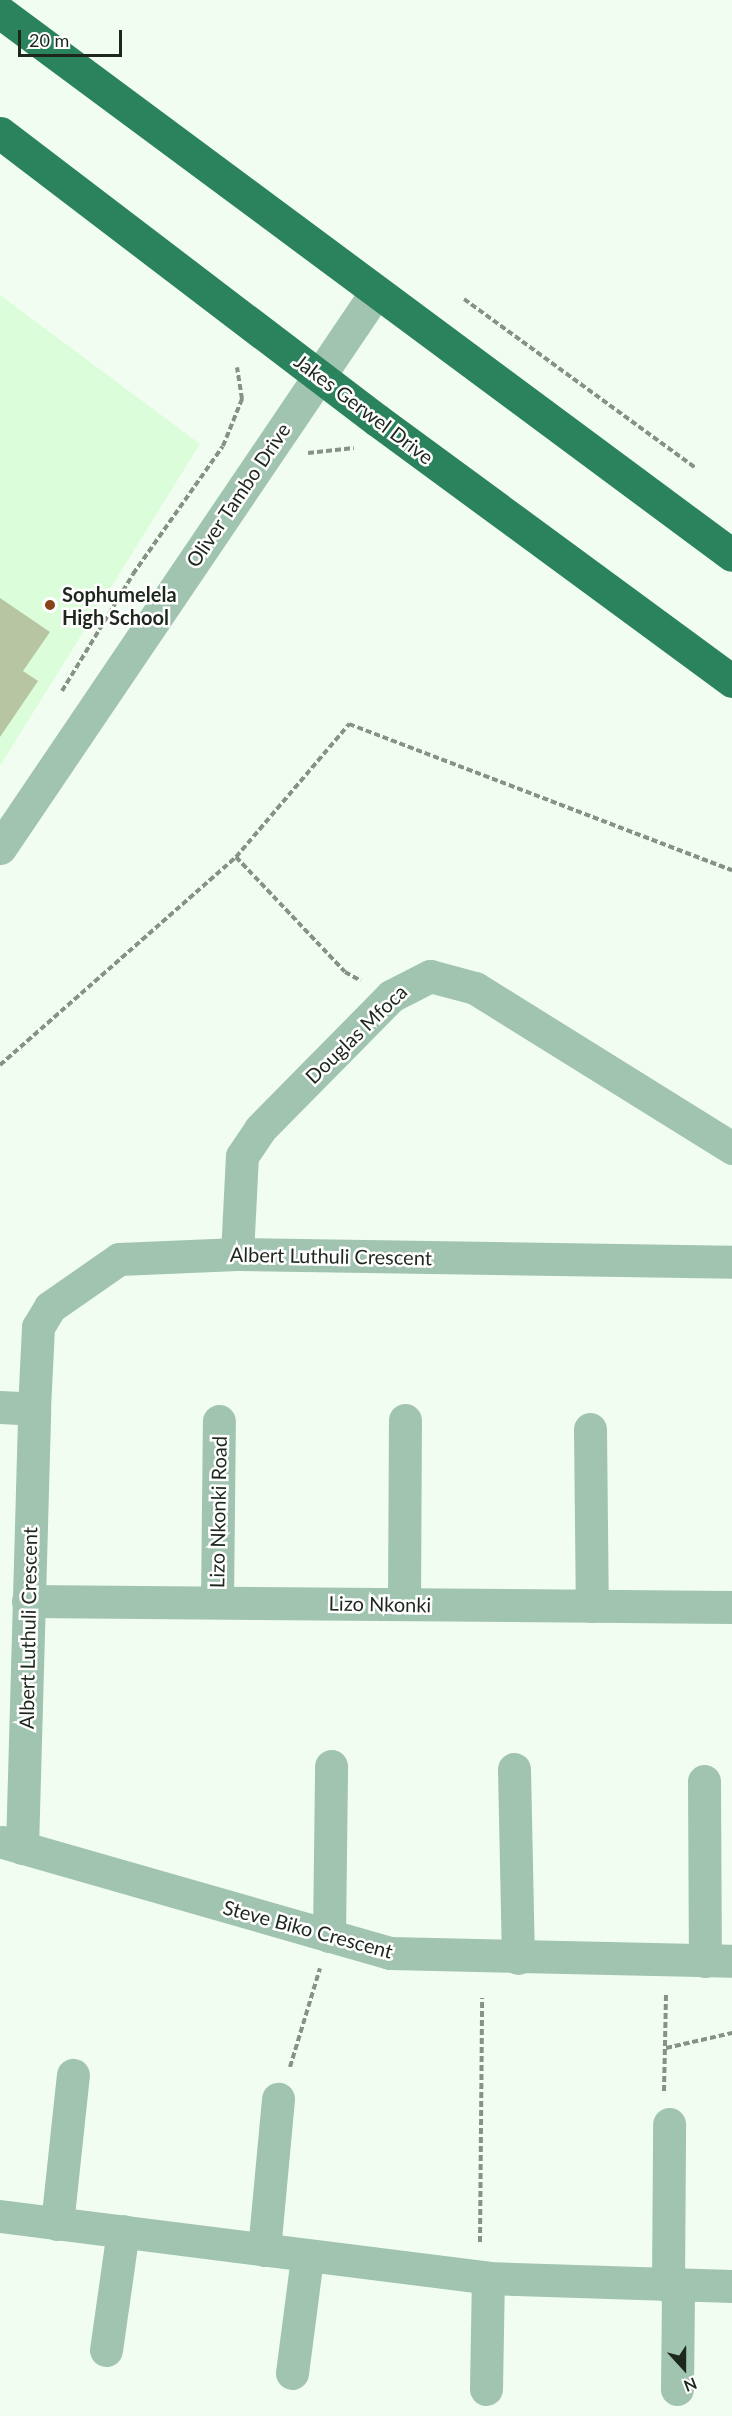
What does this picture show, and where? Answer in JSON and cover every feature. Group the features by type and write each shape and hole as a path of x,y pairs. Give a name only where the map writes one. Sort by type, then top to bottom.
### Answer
{"highway":[{"path":"0,12 732,555"},
{"name":"Jakes Gerwel Drive","path":"0,133 320,376 732,681"}],"street":[{"name":"Oliver Tambo Drive","path":"0,848 376,292"},
{"name":"Douglas Mfoca","path":"237,1254 242,1156 260,1129 391,996 411,982 440,974 475,988 732,1148"},
{"name":"Albert Luthuli Crescent","path":"11,1844 28,1601 38,1327 50,1307 104,1266 119,1259 237,1254 732,1262"},
{"path":"0,1407 34,1409"},
{"path":"404,1604 405,1420"},
{"name":"Lizo Nkonki Road","path":"217,1602 219,1421"},
{"path":"590,1429 592,1606"},
{"name":"Lizo Nkonki","path":"28,1601 732,1607"},
{"path":"329,1936 331,1766"},
{"path":"514,1769 518,1958"},
{"path":"704,1781 718,1961"},
{"name":"Steve Biko Crescent","path":"11,1844 390,1953 518,1958 718,1961"},
{"path":"57,2224 73,2075"},
{"path":"264,2250 278,2098"},
{"path":"669,2124 677,2389"},
{"path":"0,2217 488,2278 673,2286 732,2286"},
{"path":"106,2350 123,2231"},
{"path":"292,2373 307,2257"},
{"path":"486,2389 488,2278"}],"path":[{"path":"464,299 696,468"},
{"path":"60,694 133,574 227,438 242,399 237,367"},
{"path":"0,1065 236,857 349,724 732,870"},
{"path":"236,857 345,972 391,996"},
{"path":"278,2098 303,2033 329,1936"},
{"path":"669,1960 666,2048 669,2124"},
{"path":"482,1998 480,2241 488,2278"},
{"path":"666,2048 732,2033"}],"shaded area":[{"name":"Sophumelela High School","path":"0,295 200,444 0,766"}],"building":[{"name":"Sophumelela High School","path":"0,598 50,632 23,671 38,681 0,737"}],"place":[{"name":"Sophumelela High School","path":"50,605"}]}
